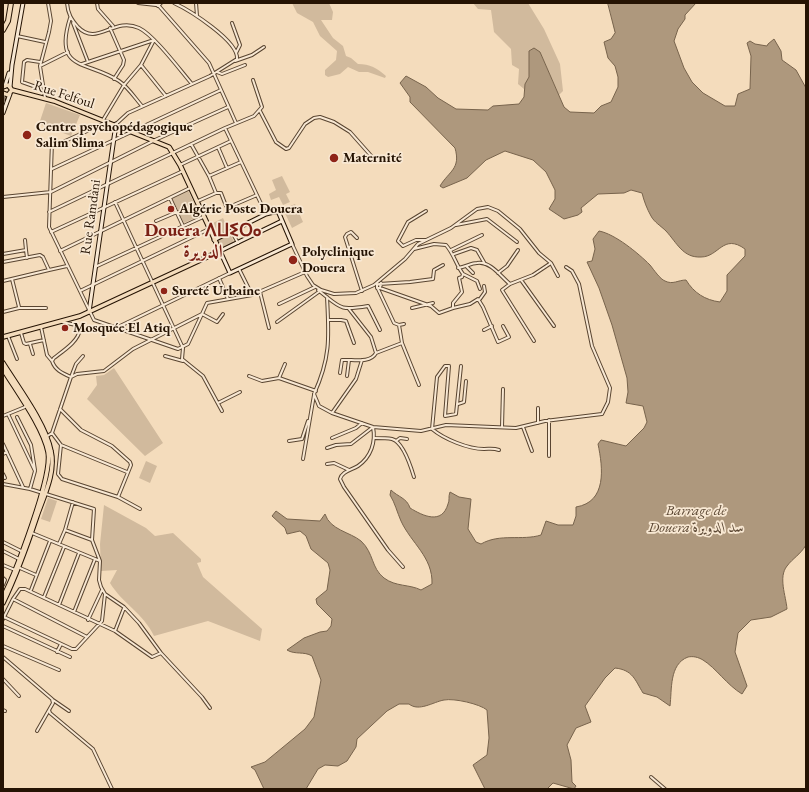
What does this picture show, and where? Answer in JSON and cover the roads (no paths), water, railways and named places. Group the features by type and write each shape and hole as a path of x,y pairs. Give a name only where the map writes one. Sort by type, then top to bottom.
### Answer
{"highway":[{"path":"3,26 7,18 10,3"},
{"path":"3,30 8,21 10,3"}],"main road":[{"path":"3,113 11,91 12,65 23,3"},
{"path":"11,91 4,86 12,65"},
{"path":"3,102 3,93 11,91"},
{"name":"Rue Felfoul","path":"11,91 46,99 116,124 155,140 169,147 174,153"},
{"name":"Rue Ramdani","path":"89,312 94,268 116,124"},
{"path":"174,153 196,202 230,274 292,244 278,211 266,214 214,240"},
{"path":"3,337 62,322 89,312 238,243 282,220"},
{"path":"3,363 52,452 52,462 32,534 20,568 3,603"},
{"path":"3,369 45,438"},
{"path":"3,597 15,570 44,493"}],"street":[{"path":"46,99 40,62 51,21 48,3"},
{"path":"67,3 70,18 73,22 81,30 92,35 113,26 133,26 146,32 192,84"},
{"path":"98,3 98,9 113,26"},
{"path":"138,3 157,5 161,3"},
{"path":"174,3 197,16 215,29 236,53"},
{"path":"196,3 197,16"},
{"path":"157,5 209,63 216,73 221,90 236,123"},
{"path":"70,18 64,39 72,59 124,85 142,106"},
{"path":"73,22 88,62"},
{"path":"232,23 240,45 236,53 235,61"},
{"path":"110,28 124,62 114,79"},
{"path":"16,36 45,42"},
{"path":"81,64 154,40"},
{"name":"Rue Felfoul","path":"103,120 124,85 141,65 154,40"},
{"path":"116,124 124,115 216,73 220,69 235,61 252,55 264,46"},
{"path":"40,66 68,52"},
{"path":"36,87 22,82 24,62 27,60 40,62"},
{"path":"141,65 166,96"},
{"path":"216,73 222,74 245,65"},
{"path":"49,212 225,128 254,116 262,107 253,80"},
{"path":"51,169 221,90"},
{"path":"3,197 51,192 110,164 155,140 228,107"},
{"path":"260,111 276,142 286,149 289,148 305,124 314,118 320,117 330,120 350,132 374,159 386,161"},
{"path":"52,147 108,121"},
{"path":"225,128 266,214"},
{"path":"180,165 231,141"},
{"path":"52,142 49,227 94,320 118,327 176,349 183,348 190,340 207,303 252,295 304,272"},
{"path":"191,144 209,176 216,193"},
{"path":"218,147 227,168"},
{"path":"209,176 241,162"},
{"path":"51,232 183,171"},
{"path":"60,251 190,188"},
{"path":"196,202 216,193 221,193 226,206 229,207 257,195"},
{"path":"170,198 183,226"},
{"path":"115,202 183,348 183,361"},
{"path":"378,285 406,259 418,244 455,225 477,209 488,207 493,208 520,229 539,253 551,263 558,276"},
{"path":"426,211 408,222 398,241 403,246 416,240 428,240"},
{"path":"156,221 177,212"},
{"path":"94,268 203,217"},
{"path":"455,225 487,219 517,242"},
{"path":"80,291 209,229"},
{"path":"232,232 238,243"},
{"path":"357,238 352,232 347,234 345,238 362,291"},
{"path":"451,250 482,235"},
{"path":"25,240 28,258"},
{"path":"292,244 304,272 315,287 337,306 349,310 368,306 380,330"},
{"path":"413,250 434,244 446,245 454,254 458,268 463,274 477,281 480,289"},
{"path":"454,254 471,248 476,250 485,264 510,284"},
{"path":"3,254 26,250"},
{"path":"498,273 506,266 518,250"},
{"path":"3,262 42,256 49,270"},
{"path":"458,268 467,267 477,263 485,264"},
{"path":"534,341 502,290 510,284 548,267 551,263"},
{"path":"313,285 321,290 334,294 362,291 378,285 433,278 435,277 434,270 443,265"},
{"path":"3,281 67,266"},
{"path":"467,267 474,273"},
{"path":"314,394 319,406 332,413 373,427 398,430 425,431 446,425 502,428 523,427 549,420 602,414 608,402 610,388 592,346 579,284 572,271 566,267"},
{"path":"239,269 252,295"},
{"path":"118,327 230,274"},
{"path":"453,308 453,303 462,292 459,278 462,277 463,274"},
{"path":"219,278 228,299"},
{"path":"12,279 19,308"},
{"path":"520,280 554,326"},
{"path":"378,285 428,305 439,313 479,300 485,292 484,286"},
{"path":"378,285 394,323 404,324"},
{"path":"279,304 315,287"},
{"path":"276,322 320,291"},
{"path":"260,292 269,328"},
{"path":"303,459 314,394 328,358 330,342 327,297"},
{"path":"479,300 498,342 509,337 503,326"},
{"path":"412,308 433,303"},
{"path":"3,312 19,308 46,308"},
{"path":"349,310 371,338 376,353"},
{"path":"202,314 217,322 223,314"},
{"path":"71,377 77,374 104,371 133,349 202,314"},
{"path":"328,320 341,320 346,322 354,343"},
{"path":"52,361 76,339 80,332 80,329 76,325 62,322"},
{"path":"399,324 402,343 419,385"},
{"path":"484,330 492,326"},
{"path":"41,327 47,355 56,369 71,377"},
{"path":"21,332 24,343 30,344 44,340"},
{"path":"8,335 17,359"},
{"path":"340,373 341,361 362,360 402,343"},
{"path":"30,344 33,354"},
{"path":"45,438 52,433 76,364 84,356"},
{"path":"165,356 183,361 203,376 222,411"},
{"path":"347,376 349,360"},
{"path":"332,413 356,379 362,360"},
{"path":"279,378 285,364"},
{"path":"432,429 437,377 445,366 449,366 445,416 456,414 461,366"},
{"path":"249,376 262,381 279,378 316,391"},
{"path":"458,404 464,402 466,381"},
{"path":"502,428 503,389"},
{"path":"218,403 240,392"},
{"path":"3,416 25,407"},
{"path":"538,408 538,423"},
{"path":"60,409 81,430 112,446 130,461 131,464 118,497"},
{"path":"8,414 35,471"},
{"path":"17,417 31,445 35,461 35,471 30,489"},
{"path":"289,441 302,439 309,419"},
{"path":"549,420 549,456"},
{"path":"332,438 356,428 362,423"},
{"path":"373,427 375,438 364,460 341,476 344,486 388,550 403,567"},
{"path":"327,448 336,445 351,444 373,427"},
{"path":"523,427 532,451"},
{"path":"432,429 439,435 466,445 484,449 491,448 499,450"},
{"path":"52,433 61,445 128,472"},
{"path":"375,438 396,441 405,454 414,477"},
{"path":"396,441 400,438 407,439"},
{"path":"3,444 23,487"},
{"path":"61,445 58,471 60,477 70,483 118,497 140,509"},
{"path":"3,454 7,452"},
{"path":"327,464 334,463 349,470"},
{"path":"3,474 5,478"},
{"path":"3,484 23,487 94,509 92,540 100,561 99,580 102,589 105,594 124,607 139,623 161,653 202,696 210,708"},
{"path":"59,545 73,502"},
{"path":"65,530 92,540"},
{"path":"32,534 100,561"},
{"path":"30,590 50,541"},
{"path":"3,542 21,551"},
{"path":"44,597 64,547"},
{"path":"3,551 19,559"},
{"path":"59,605 79,553"},
{"path":"74,612 95,559"},
{"path":"3,565 15,570"},
{"path":"20,568 36,575"},
{"path":"3,578 5,580 3,585"},
{"path":"105,594 103,618 99,624 88,637 76,649 3,618 20,589 30,590 88,620 99,624 116,631 152,657 161,653"},
{"path":"88,620 102,589"},
{"path":"13,599 88,637"},
{"path":"116,631 124,607"},
{"path":"3,626 70,657"},
{"path":"57,652 62,644"},
{"path":"3,646 60,670"},
{"path":"3,657 53,700 69,711"},
{"path":"3,679 19,696"},
{"path":"37,731 53,700"},
{"path":"49,710 93,749 112,789"},
{"path":"651,777 665,789"}],"water":[{"name":"Barrage de Douera سد الدويرة","path":"608,3 696,3 685,15 685,19 678,29 674,41 684,68 692,82 703,93 725,106 735,106 738,94 750,89 751,56 747,43 750,41 755,44 767,46 774,39 781,51 782,60 796,70 806,88 806,545 784,570 783,587 787,609 771,617 751,620 738,633 735,652 747,686 742,694 731,686 708,663 696,657 688,657 677,665 674,671 670,706 657,697 643,693 630,673 615,668 605,678 585,706 591,722 576,728 567,745 571,760 572,782 576,786 574,789 553,783 547,789 485,789 473,765 487,755 489,738 487,710 473,704 444,700 422,707 409,704 399,704 387,711 357,739 356,747 347,761 338,766 325,765 318,769 306,789 264,789 255,770 251,767 265,762 305,729 314,717 321,680 312,656 287,650 304,638 327,631 331,626 332,619 317,604 316,599 327,590 330,570 328,563 311,549 306,536 300,531 287,534 285,528 272,516 276,511 287,519 320,521 325,514 331,524 361,541 368,550 377,570 384,578 393,583 421,590 432,584 429,566 401,521 390,495 391,490 405,500 410,508 421,514 432,517 437,517 445,511 449,503 450,492 459,497 471,499 468,529 476,542 481,544 496,539 534,537 541,535 546,521 558,525 573,525 576,516 576,507 586,504 598,491 601,463 598,444 601,440 626,446 644,428 647,422 643,406 626,403 628,392 627,378 612,325 599,288 587,262 592,261 595,249 593,239 599,231 612,236 639,255 663,280 671,283 686,280 700,295 709,300 720,302 727,291 727,275 745,256 745,249 738,245 731,244 726,244 707,256 695,257 689,255 681,249 666,231 652,218 642,193 631,190 624,193 598,194 581,208 582,212 578,215 564,219 549,209 555,199 555,190 546,172 533,160 505,151 486,160 467,178 443,188 440,186 455,165 455,148 410,102 410,97 400,83 406,76 426,87 438,98 456,109 488,110 493,106 519,104 524,97 525,84 529,77 529,51 534,48 540,52 564,107 570,112 594,113 601,106 611,102 618,87 618,77 615,66 608,58 604,42 611,39 615,33"}],"place":[{"name":"Centre psychopédagogique Salim Slima","path":"27,135"},
{"name":"Maternité","path":"334,158"},
{"name":"Algérie Poste Douera","path":"171,209"},
{"name":"Polyclinique Douera","path":"293,260"},
{"name":"Sureté Urbaine","path":"164,291"},
{"name":"Mosquée El Atiq","path":"65,328"}],"district":[{"name":"Douera ⴷⵡⵉⵔⴰ الدويرة","path":"203,241"}]}
